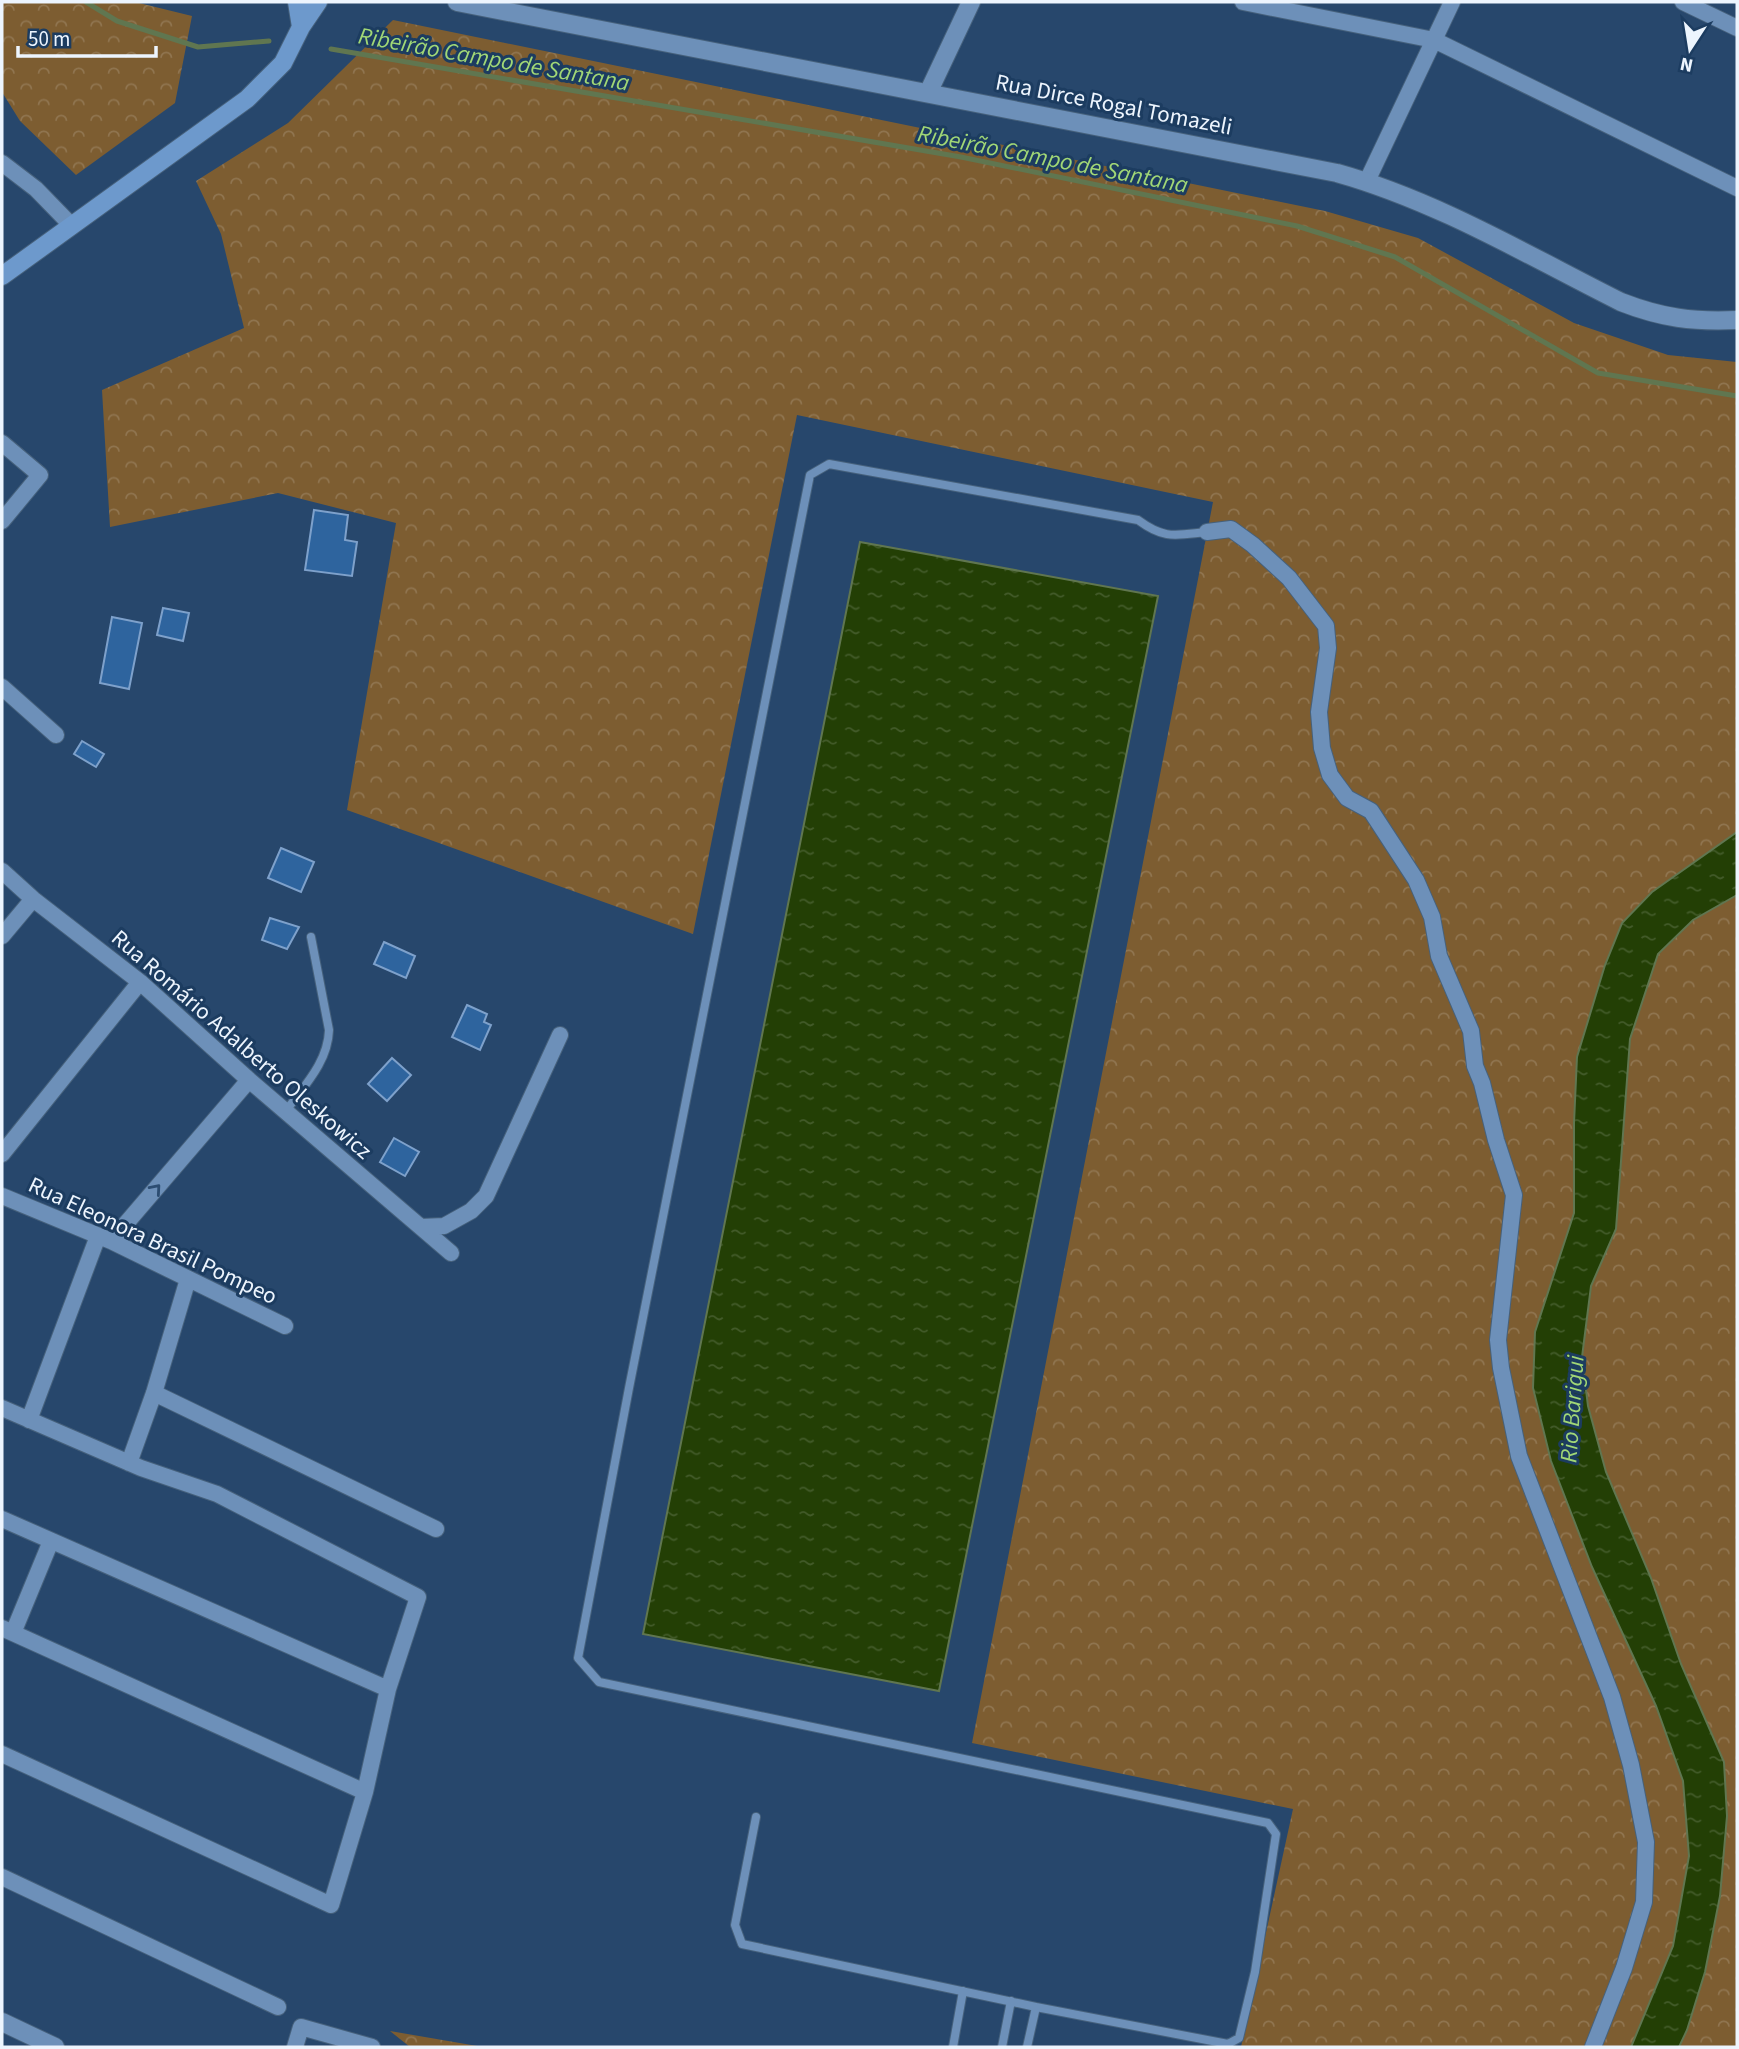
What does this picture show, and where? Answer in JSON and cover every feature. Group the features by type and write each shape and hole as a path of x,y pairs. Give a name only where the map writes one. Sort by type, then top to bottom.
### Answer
{"main road":[{"path":"297,2 301,27"},
{"path":"2,276 247,99 283,63 301,27 318,2"}],"street":[{"name":"Rua Dirce Rogal Tomazeli","path":"457,2 1337,173 1367,181 1441,212 1620,302 1646,311 1694,321 1737,320"},
{"path":"928,93 971,2"},
{"path":"1243,2 1294,7 1434,40 1737,188"},
{"path":"1367,181 1452,2"},
{"path":"1683,2 1737,28"},
{"path":"2,163 36,189 72,226"},
{"path":"2,443 40,475 2,521"},
{"path":"1207,532 1231,529 1254,545 1289,578 1326,626 1328,648 1320,712 1322,748 1330,775 1348,798 1371,811 1416,880 1432,917 1439,956 1471,1031 1475,1066 1514,1195 1498,1340 1519,1457 1612,1697 1630,1765 1646,1843 1644,1902 1624,1968 1593,2047"},
{"path":"2,687 56,735"},
{"name":"Rua Romário Adalberto Oleskowicz","path":"2,871 33,899 140,982 249,1080 452,1253"},
{"path":"2,936 33,899"},
{"path":"2,1154 140,982"},
{"path":"421,1227 444,1226 471,1211 486,1196 560,1035"},
{"path":"29,1420 104,1238 249,1080"},
{"name":"Rua Eleonora Brasil Pompeo","path":"2,1196 104,1238 285,1326"},
{"path":"129,1462 154,1393 188,1279"},
{"path":"154,1393 436,1529"},
{"path":"2,1408 129,1462 217,1494 418,1597 388,1689 365,1792 331,1905 2,1754"},
{"path":"2,1519 388,1689"},
{"path":"51,1541 7,1631 365,1792"},
{"path":"2,1877 278,2007"},
{"path":"2,2022 55,2047"},
{"path":"295,2047 301,2026 372,2047"}],"lane":[{"path":"756,1817 735,1925 742,1944 1036,2007 1228,2044 1239,2039 1255,1972 1276,1834 1268,1823 599,1682 578,1658 634,1361 810,475 829,464 1138,520 1154,532 1166,535 1207,532"},
{"path":"286,1111 321,1063 328,1042 329,1030 312,937"},
{"path":"953,2047 963,1991"},
{"path":"1002,2047 1011,2001"},
{"path":"1027,2047 1036,2007"}],"green space":[{"path":"2,2 135,2 192,16 175,103 76,175 20,121 2,92"},
{"path":"393,20 1325,211 1418,238 1574,323 1668,355 1737,362 1737,832 1652,892 1622,923 1605,965 1577,1057 1574,1213 1535,1332 1533,1388 1683,1781 1689,1856 1673,1946 1631,2047 1241,2047 1293,1809 972,1743 1213,502 797,415 693,934 347,810 396,523 278,493 110,527 102,390 244,328 221,234 196,181 288,123"},
{"path":"1737,895 1737,2047 1679,2047 1705,1972 1720,1896 1727,1816 1724,1762 1681,1664 1651,1578 1606,1472 1588,1406 1582,1357 1591,1286 1616,1229 1630,1039 1658,954 1693,920"},
{"path":"390,2031 483,2047 410,2047"}],"water":[{"path":"860,542 1158,596 939,1691 643,1634"},
{"name":"Rio Barigui","path":"1737,832 1737,895 1693,920 1658,954 1630,1039 1616,1229 1591,1286 1582,1357 1588,1406 1606,1472 1651,1578 1681,1664 1724,1762 1727,1816 1720,1896 1705,1972 1687,2030 1679,2047 1631,2047 1673,1946 1689,1856 1683,1781 1656,1706 1592,1567 1551,1461 1533,1388 1535,1332 1574,1213 1577,1057 1605,965 1622,923 1652,892"}],"building":[{"path":"314,510 348,515 345,540 357,542 352,576 305,570"},
{"path":"163,608 189,613 183,641 157,635"},
{"path":"112,617 142,623 129,689 100,683"},
{"path":"82,741 104,754 96,767 74,754"},
{"path":"281,848 314,862 301,892 268,878"},
{"path":"270,918 299,927 287,949 262,940"},
{"path":"384,942 415,956 406,978 374,964"},
{"path":"467,1005 487,1014 484,1022 491,1025 480,1050 452,1037"},
{"path":"392,1058 411,1075 387,1101 368,1084"},
{"path":"394,1138 419,1152 405,1176 380,1162"}],"waterway":[{"name":"Ribeirão Campo de Santana","path":"86,2 117,21 198,47 269,41"},
{"name":"Ribeirão Campo de Santana","path":"331,49 961,157 1297,226 1395,257 1598,373 1737,396"}]}
